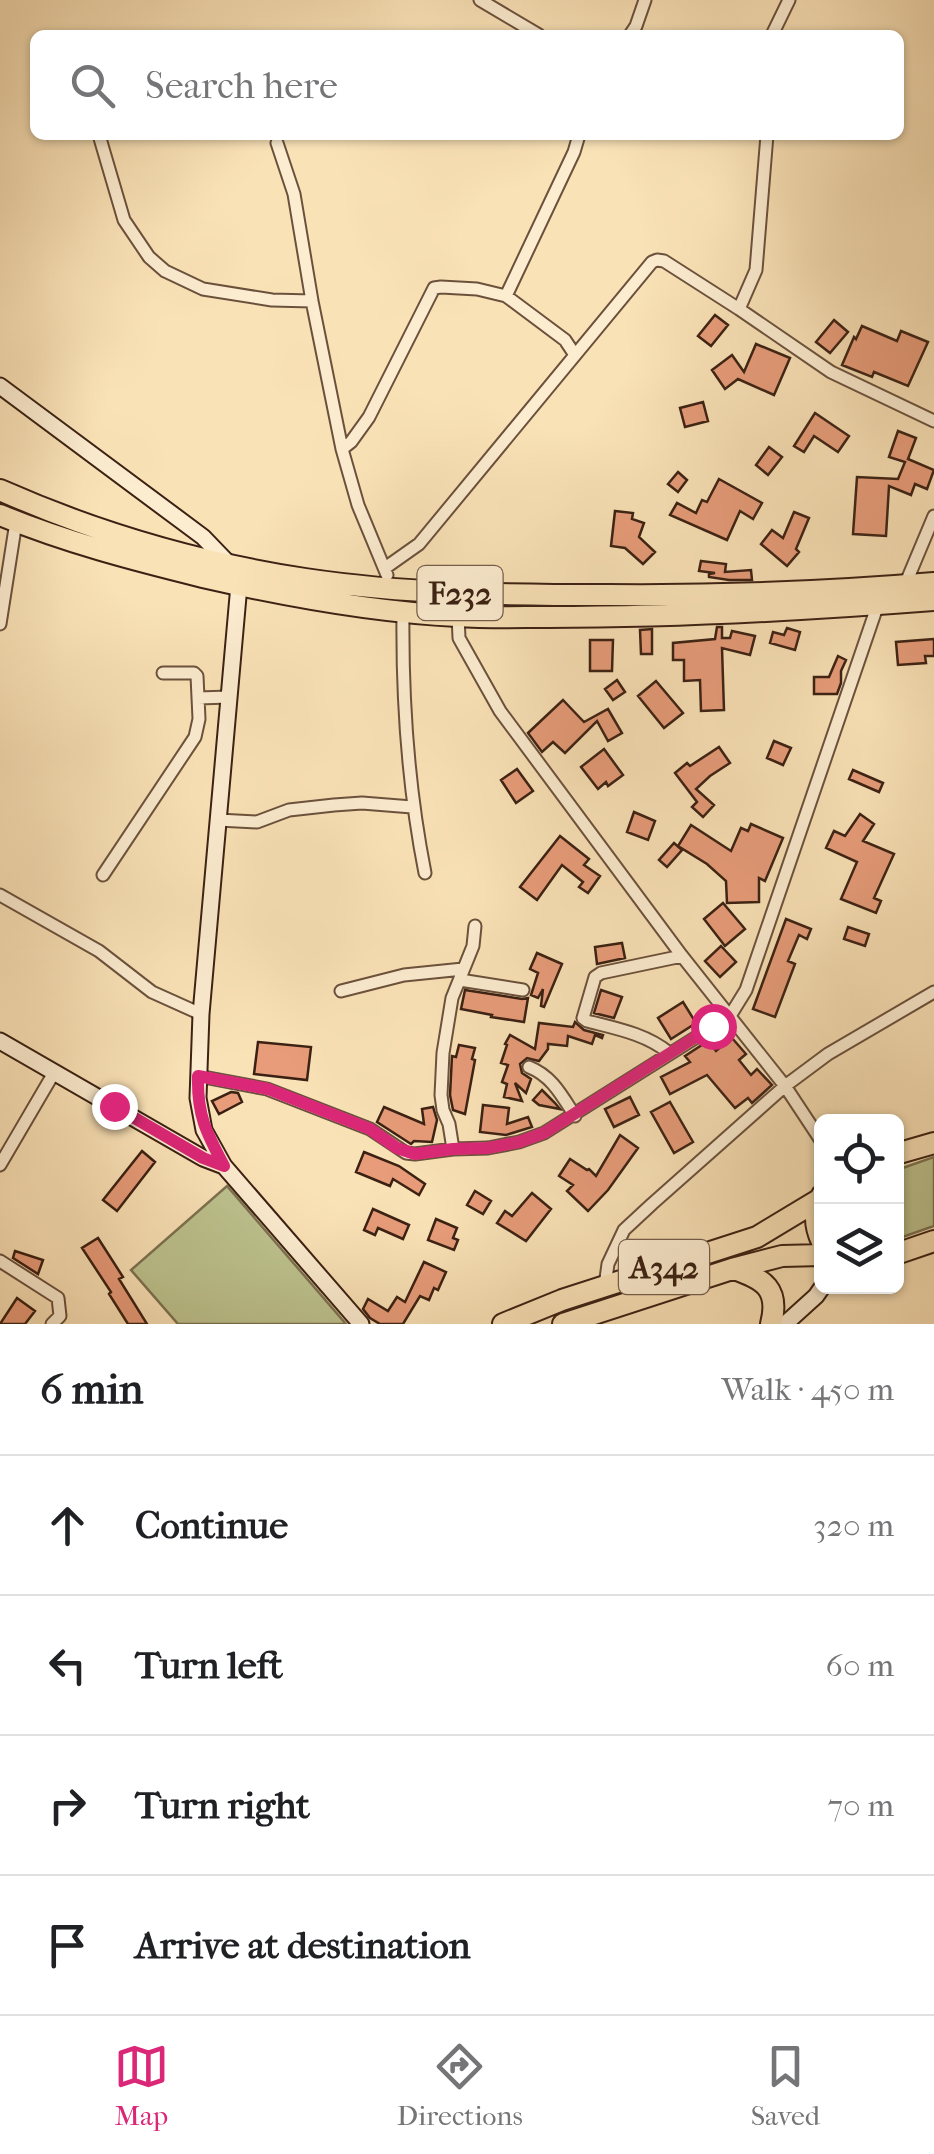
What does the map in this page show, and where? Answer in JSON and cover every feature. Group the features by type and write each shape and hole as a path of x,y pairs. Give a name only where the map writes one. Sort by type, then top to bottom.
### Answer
{"highway":[{"name":"F232","path":"0,490 144,544 307,579 388,578 489,594 675,596 934,583"},
{"name":"F232","path":"8,518 105,552 276,594 404,612 593,617 748,613 934,600"},
{"path":"904,1152 934,1143"},
{"name":"A342","path":"503,1324 562,1300 756,1236 814,1201"},
{"path":"904,1251 934,1242"},
{"name":"A342","path":"563,1324 732,1269 782,1256 814,1255"},
{"path":"732,1269 760,1280 769,1289 775,1308 771,1324"}],"street":[{"path":"480,0 531,30"},
{"path":"633,30 646,0"},
{"path":"774,30 789,0"},
{"path":"100,140 124,220 142,248 165,271 203,288 272,300 312,302"},
{"path":"506,296 578,140"},
{"path":"739,309 758,260 767,140"},
{"path":"277,143 294,194 342,449 358,505 388,578 657,260 832,372 934,421"},
{"path":"342,449 369,417 434,288 477,289 506,296 566,340 575,355"},
{"path":"0,386 203,537 229,564 239,585 200,1014 198,1098 204,1130 224,1166 361,1324"},
{"path":"905,585 934,516"},
{"path":"0,624 8,518"},
{"path":"198,1076 268,1089 370,1129 406,1153 488,1148 544,1133 730,1016 746,990 878,604"},
{"path":"404,612 402,678 412,807 424,874"},
{"path":"458,616 460,638 500,711 814,1130"},
{"path":"103,875 195,738 199,719 194,672 162,673"},
{"path":"198,698 229,697"},
{"path":"218,820 257,822 288,810 334,805 412,807"},
{"path":"0,895 99,951 152,992 200,1014"},
{"path":"453,1149 450,1124 443,1110 448,1018 476,926"},
{"path":"669,1053 660,1045 624,1030 583,1018 595,978 601,973 682,956"},
{"path":"341,991 404,975 461,974 523,990"},
{"path":"605,1286 608,1264 624,1230 785,1086 828,1054 934,992"},
{"path":"0,1040 203,1158 224,1166"},
{"path":"530,1067 548,1078 575,1116"},
{"path":"0,1165 54,1071"},
{"path":"0,1260 58,1298 60,1316 52,1324"},
{"path":"784,1324 817,1294"}],"green space":[{"path":"934,1157 934,1226 904,1237 904,1204 904,1168"},
{"path":"227,1186 346,1324 178,1324 131,1270"}],"building":[{"path":"715,315 728,325 711,346 698,336"},
{"path":"834,320 848,332 830,353 816,342"},
{"path":"862,326 897,341 901,331 928,342 908,386 874,372 872,377 842,365"},
{"path":"756,344 790,358 774,395 738,379 725,389 712,370 732,355 744,372"},
{"path":"703,402 708,421 685,427 680,408"},
{"path":"815,413 849,436 838,452 814,436 804,452 794,446"},
{"path":"898,431 916,438 908,459 934,470 927,489 915,484 911,495 889,486 886,536 853,534 857,477 898,479 905,462 889,457"},
{"path":"769,447 782,457 768,475 756,465"},
{"path":"678,472 687,480 678,492 668,484"},
{"path":"719,479 762,503 753,519 740,511 727,540 670,515 677,503 696,513"},
{"path":"615,511 633,513 632,519 644,523 639,537 655,552 643,564 625,548 611,546"},
{"path":"794,512 809,518 796,549 799,552 787,566 761,544 772,530 783,538"},
{"path":"701,561 726,564 725,572 751,570 752,580 709,577 715,573 699,571"},
{"path":"717,627 722,627 722,638 730,638 732,631 755,636 750,655 722,648 724,710 701,711 700,680 684,681 684,660 673,660 673,643 715,639"},
{"path":"787,628 800,632 795,650 770,643 773,632 784,635"},
{"path":"652,629 652,654 641,654 640,630"},
{"path":"934,639 934,656 925,656 926,663 898,665 896,642"},
{"path":"590,640 613,640 612,671 590,671"},
{"path":"838,656 846,660 837,694 814,694 814,677 829,677"},
{"path":"617,680 625,692 613,700 605,689"},
{"path":"656,681 683,713 664,728 638,696"},
{"path":"563,700 584,722 608,709 622,733 608,741 597,721 565,753 553,742 542,752 528,733"},
{"path":"774,741 791,748 783,765 767,758"},
{"path":"719,747 730,763 696,789 714,805 703,817 692,807 697,802 675,773"},
{"path":"604,749 623,775 598,789 581,767"},
{"path":"517,769 533,791 516,803 501,780"},
{"path":"853,770 883,783 879,792 849,779"},
{"path":"634,812 655,821 648,840 627,832"},
{"path":"860,814 874,824 863,841 894,854 874,898 881,901 876,913 841,899 857,862 826,848 834,831 845,836"},
{"path":"751,824 783,838 765,881 759,878 759,902 727,903 726,881 678,846 691,825 731,851 741,828 748,831"},
{"path":"560,836 589,859 584,865 600,876 588,893 579,887 583,882 562,865 537,900 520,887"},
{"path":"674,843 682,850 667,867 659,860"},
{"path":"723,903 745,929 725,946 704,919"},
{"path":"786,919 811,929 807,939 799,935 788,961 795,964 775,1017 753,1009"},
{"path":"848,927 869,934 865,946 844,939"},
{"path":"622,943 625,958 597,964 595,947"},
{"path":"721,946 736,962 720,977 705,961"},
{"path":"537,953 562,964 544,1007 543,989 538,998 531,995 538,973 530,969"},
{"path":"465,990 528,998 524,1022 461,1009"},
{"path":"601,990 622,997 614,1018 594,1013"},
{"path":"683,1002 696,1023 671,1039 658,1018"},
{"path":"575,1022 584,1030 603,1035 602,1038 595,1035 592,1044 568,1036 567,1046 548,1044 539,1061 527,1058 520,1064 522,1073 531,1079 526,1093 515,1083 522,1101 504,1097 507,1084 502,1082 508,1065 501,1063 510,1035 535,1049 539,1023 573,1027"},
{"path":"732,1038 746,1054 739,1060 751,1075 757,1069 772,1085 752,1103 748,1098 735,1108 707,1075 670,1094 661,1077 690,1062 685,1056 708,1041 716,1051"},
{"path":"258,1042 311,1047 307,1080 254,1074"},
{"path":"459,1045 475,1048 465,1114 453,1110 450,1095 452,1056 456,1057"},
{"path":"542,1090 560,1109 533,1100"},
{"path":"231,1092 238,1093 242,1102 219,1114 212,1101"},
{"path":"630,1097 639,1115 614,1127 605,1109"},
{"path":"670,1102 693,1142 674,1153 651,1112"},
{"path":"483,1105 509,1108 507,1124 528,1117 532,1127 506,1135 480,1132"},
{"path":"384,1107 424,1124 422,1109 433,1107 437,1120 432,1142 411,1144 377,1122"},
{"path":"620,1135 638,1148 588,1211 567,1191 573,1185 559,1176 570,1159 596,1176"},
{"path":"142,1151 155,1162 117,1211 103,1200"},
{"path":"364,1152 399,1166 425,1184 419,1195 393,1179 390,1186 356,1172"},
{"path":"475,1191 491,1201 483,1214 467,1205"},
{"path":"532,1193 551,1209 526,1241 497,1223 505,1211 512,1216"},
{"path":"373,1209 409,1225 403,1239 378,1228 375,1235 364,1230"},
{"path":"436,1219 457,1228 454,1250 428,1240"},
{"path":"98,1238 147,1324 128,1324 82,1248"},
{"path":"15,1251 43,1260 38,1274 13,1258"},
{"path":"424,1262 446,1272 429,1300 420,1296 403,1324 380,1324 370,1318 363,1309 368,1299 388,1311 397,1297 405,1302"},
{"path":"17,1298 35,1311 25,1324 0,1324"}],"route":[{"path":"114,1106 203,1158 224,1166 204,1130 198,1076 268,1089 370,1129 406,1153 488,1148 544,1133 713,1026"}]}
